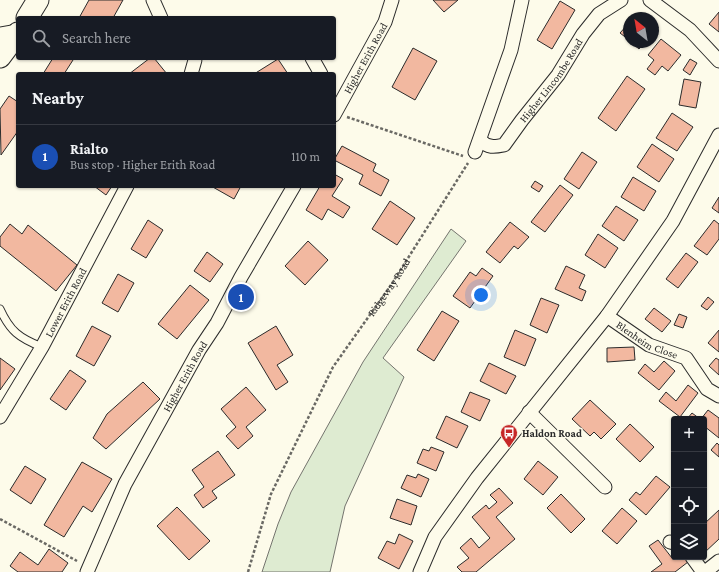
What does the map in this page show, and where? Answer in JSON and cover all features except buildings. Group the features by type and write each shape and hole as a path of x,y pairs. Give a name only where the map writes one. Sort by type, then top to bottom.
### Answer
{"main road":[{"path":"28,16 38,0"},
{"path":"0,57 16,35"}],"street":[{"path":"153,0 160,16"},
{"name":"Higher Erith Road","path":"336,109 384,22 392,0"},
{"path":"475,151 511,50 522,0"},
{"name":"Higher Lincombe Road","path":"475,151 486,146 492,148 504,145 558,75 583,34 600,14 621,0"},
{"path":"650,0 690,30 719,61"},
{"path":"0,34 16,32"},
{"path":"192,72 195,60"},
{"path":"313,60 320,72"},
{"path":"420,572 435,537 477,478 607,316 673,221 719,135"},
{"name":"Lower Erith Road","path":"1,413 42,347 126,188"},
{"name":"Higher Erith Road","path":"88,570 125,484 199,350 217,322 241,276 293,188"},
{"name":"Blenheim Close","path":"607,316 649,345 686,358 707,388 719,396"},
{"path":"529,412 605,487"},
{"path":"694,560 704,572 719,561"}],"lane":[{"path":"0,309 6,322 13,331 30,342 42,347"}],"path":[{"path":"360,122 475,151"},
{"name":"Ridgeway Road","path":"248,572 271,494 333,367 391,285 475,151"},
{"path":"0,519 88,570"}],"green space":[{"path":"451,229 466,241 383,358 404,377 345,506 330,572 262,572 278,524 291,492 363,362"}],"place":[{"name":"Rialto","path":"241,297"},
{"name":"Haldon Road","path":"509,448"}]}
